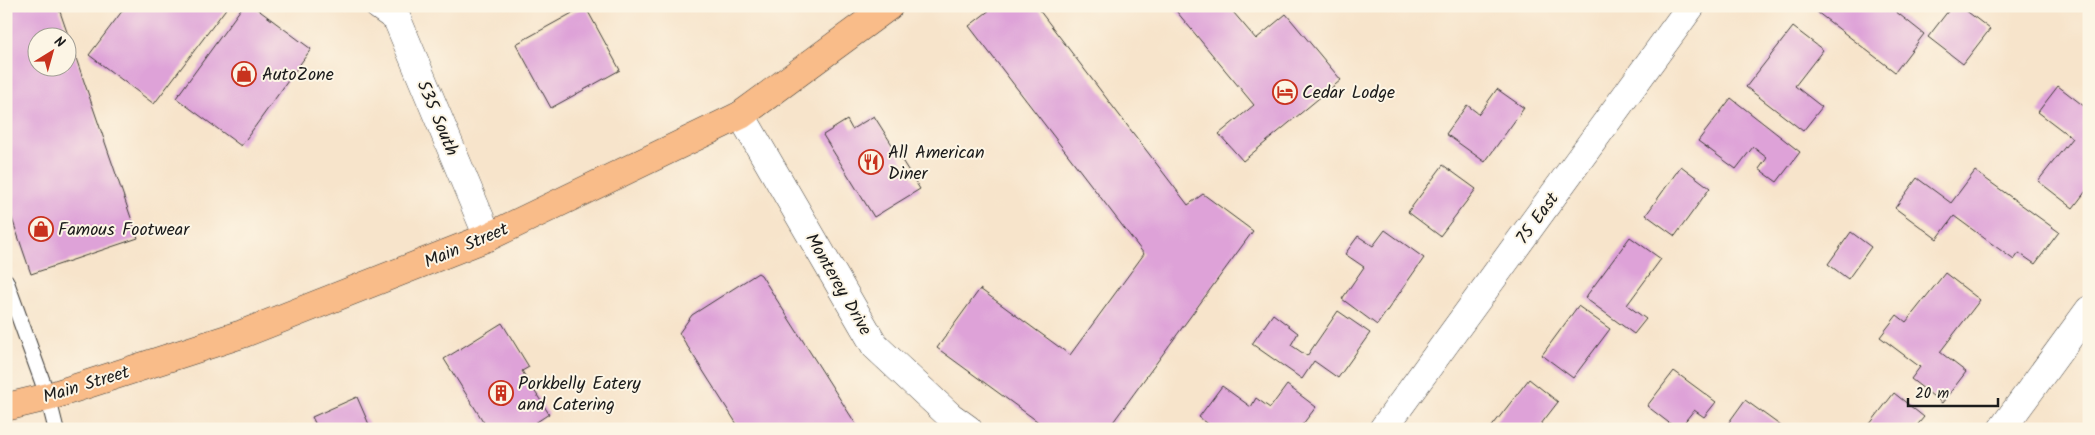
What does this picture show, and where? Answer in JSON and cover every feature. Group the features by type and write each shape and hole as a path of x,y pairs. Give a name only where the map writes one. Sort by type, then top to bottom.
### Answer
{"main road":[{"name":"Main Street","path":"6,407 48,397 242,334 488,237 740,115 889,6"}],"street":[{"name":"75 East","path":"1382,429 1691,6"},
{"name":"535 South","path":"394,11 488,237"},
{"name":"Monterey Drive","path":"740,115 875,346 953,424"},
{"path":"2002,429 2089,310"}],"lane":[{"path":"6,281 48,397 56,429"}],"building":[{"path":"6,6 58,6 66,28 28,28 28,78 78,78 78,64 138,238 31,274 6,201"},
{"path":"126,6 228,6 154,104 89,55"},
{"name":"AutoZone","path":"243,6 253,6 311,49 241,146 176,98"},
{"path":"585,6 620,70 551,108 516,44"},
{"path":"995,6 1036,6 1188,205 1203,194 1253,231 1108,429 1048,429 937,348 980,289 1070,355 1144,254 969,26"},
{"name":"Cedar Lodge","path":"1172,6 1228,6 1256,39 1286,14 1341,80 1243,161 1219,134 1254,105"},
{"path":"1821,6 1899,6 1895,11 1924,34 1895,72 1817,12"},
{"path":"1952,6 1960,6 1990,29 1963,64 1928,37"},
{"path":"2081,6 2089,6 2089,13"},
{"path":"1793,27 1823,50 1795,86 1822,107 1803,131 1746,87"},
{"path":"2058,86 2089,110 2089,187 2073,208 2038,181 2072,138 2038,112"},
{"path":"1497,89 1524,108 1485,162 1446,134 1467,105 1479,114"},
{"path":"1731,98 1800,152 1777,182 1759,169 1767,158 1753,147 1736,169 1698,141"},
{"name":"All American Diner","path":"874,116 920,189 874,217 823,135 847,120 852,129"},
{"path":"1443,165 1476,189 1440,236 1408,212"},
{"path":"1681,166 1710,188 1675,236 1646,215"},
{"path":"1975,171 2059,232 2035,264 2019,253 2014,260 1954,216 1937,239 1895,208 1917,178 1951,203"},
{"path":"1385,230 1424,258 1377,325 1342,299 1364,267 1345,254 1358,236 1373,246"},
{"path":"1851,232 1871,247 1848,279 1828,264"},
{"path":"1630,237 1661,259 1627,305 1646,319 1634,334 1585,298"},
{"path":"758,273 859,429 740,429 679,333 692,315"},
{"path":"1945,273 1980,300 1940,352 1966,372 1942,403 1911,379 1920,367 1880,337 1897,315 1906,322"},
{"path":"1578,306 1610,329 1573,378 1542,355"},
{"path":"1338,311 1370,333 1338,378 1314,361 1302,379 1252,344 1273,314 1298,333 1291,345 1307,356"},
{"name":"Porkbelly Eatery and Catering","path":"502,323 529,367 522,371 549,414 526,429 488,429 444,359"},
{"path":"1674,371 1716,402 1704,417 1694,410 1679,429 1647,406"},
{"path":"1529,379 1558,402 1541,424 1547,429 1490,429"},
{"path":"1287,385 1316,407 1299,429 1215,429 1199,417 1222,386 1251,407 1256,398 1270,408"},
{"path":"1894,393 1924,417 1914,429 1866,429"},
{"path":"357,397 371,429 318,429 312,417"},
{"path":"1745,400 1781,426 1779,429 1724,429"}],"place":[{"name":"AutoZone","path":"244,74"},
{"name":"Cedar Lodge","path":"1285,92"},
{"name":"All American Diner","path":"871,162"},
{"name":"Famous Footwear","path":"41,229"},
{"name":"Porkbelly Eatery and Catering","path":"501,393"}]}
